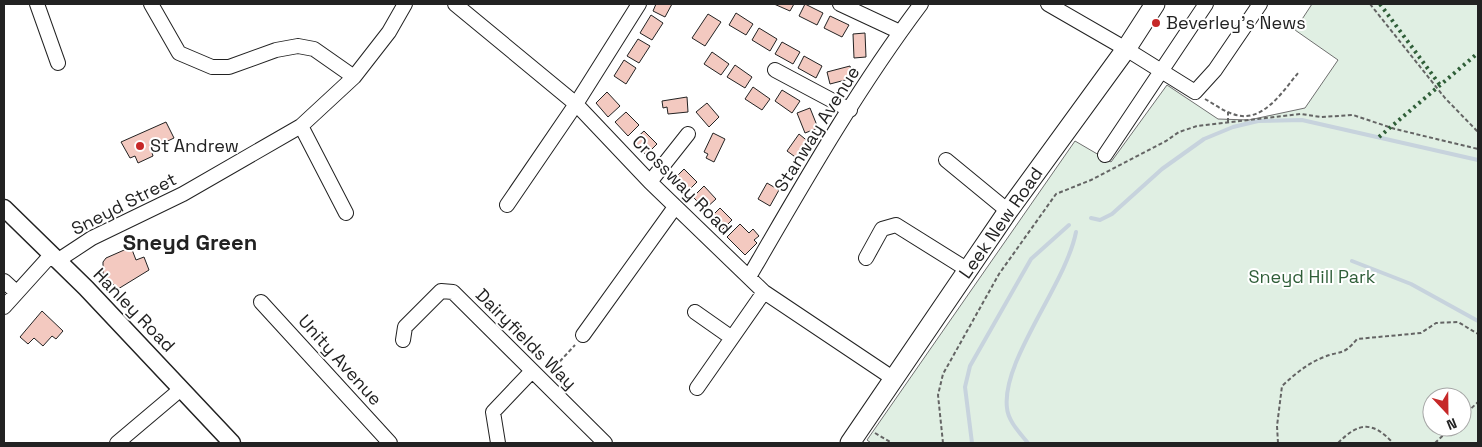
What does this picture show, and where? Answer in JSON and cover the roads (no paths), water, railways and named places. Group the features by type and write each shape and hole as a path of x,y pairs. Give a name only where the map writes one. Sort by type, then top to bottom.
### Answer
{"highway":[{"name":"Leek New Road","path":"850,443 1008,211 1126,49 1155,4"}],"main road":[{"name":"Hanley Road","path":"4,208 86,288 232,443"}],"street":[{"path":"37,4 58,63"},
{"path":"151,4 178,53 212,66 228,67 276,50 298,46 314,50 354,78"},
{"name":"Sneyd Street","path":"4,307 16,292 54,258 183,194 301,126 354,78 389,32 405,4"},
{"name":"Crossway Road","path":"455,4 576,104 650,182 764,292 894,379"},
{"path":"507,204 576,104 639,4"},
{"path":"840,4 900,32"},
{"name":"Stanway Avenue","path":"749,276 850,110 900,32 921,4"},
{"path":"1048,4 1195,92 1214,70 1260,4"},
{"path":"1105,155 1162,73 1206,4"},
{"path":"775,70 850,110"},
{"path":"301,126 346,213"},
{"path":"650,182 688,134"},
{"path":"946,160 1008,211"},
{"path":"583,336 675,207"},
{"path":"866,258 882,228 896,225 968,270"},
{"path":"4,280 16,292"},
{"name":"Dairyfields Way","path":"403,340 405,327 441,291 453,292 536,377 605,443"},
{"path":"697,388 764,292"},
{"name":"Unity Avenue","path":"261,302 390,443"},
{"path":"694,312 732,338"},
{"path":"498,443 493,412 536,377"},
{"path":"117,443 181,389"}],"waterway":[{"path":"1091,218 1100,220 1112,214 1162,169 1204,139 1233,127 1258,121 1302,120 1478,160"},
{"path":"972,443 965,387 970,366 1031,259 1069,225"},
{"path":"1028,443 1015,427 1008,413 1008,389 1014,368 1060,275 1070,253 1076,232"},
{"path":"1352,261 1411,284 1478,321"}],"place":[{"name":"Beverley's News","path":"1156,23"},
{"name":"St Andrew","path":"140,146"}],"district":[{"name":"Sneyd Green","path":"190,242"}],"park label":[{"name":"Sneyd Hill Park","path":"1312,277"}]}
